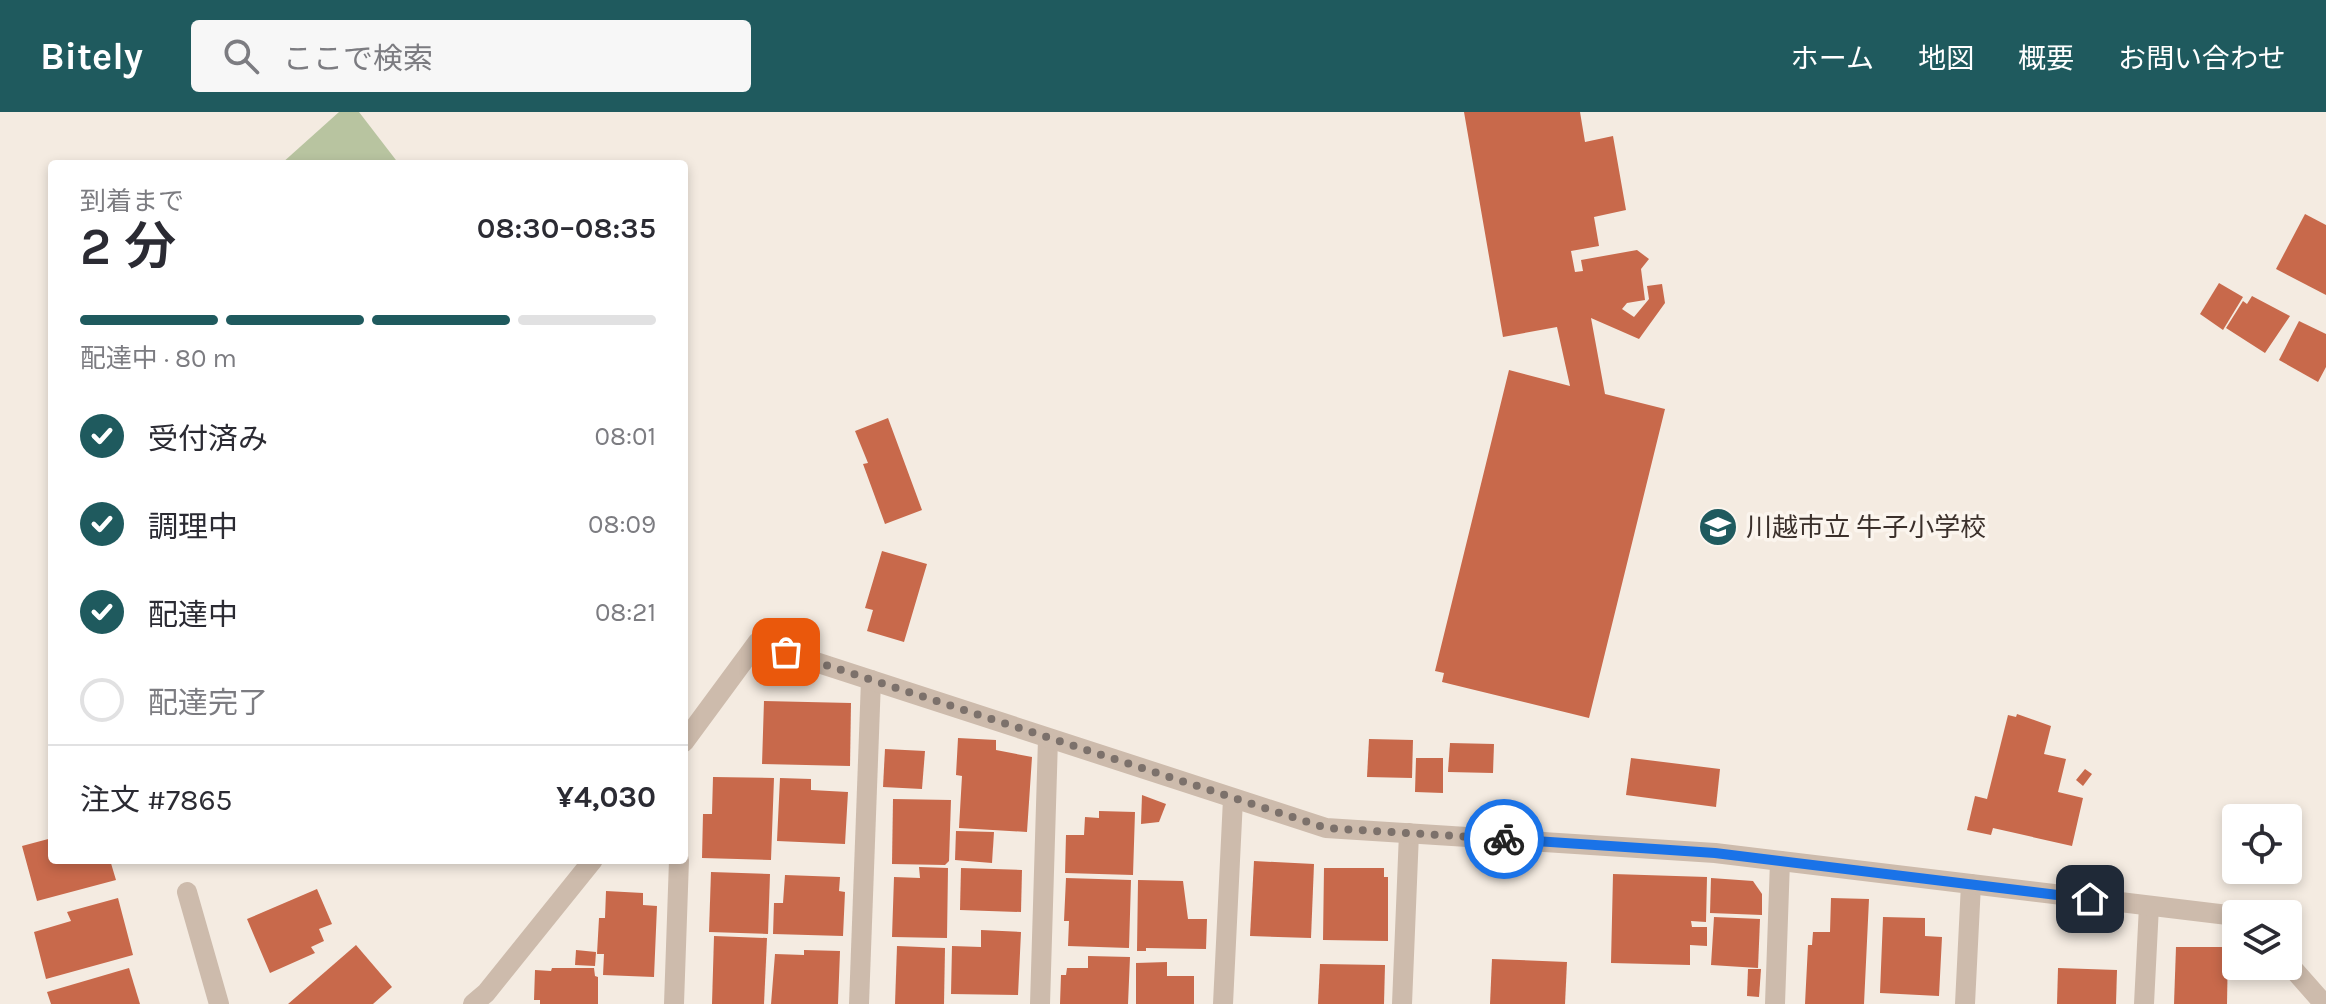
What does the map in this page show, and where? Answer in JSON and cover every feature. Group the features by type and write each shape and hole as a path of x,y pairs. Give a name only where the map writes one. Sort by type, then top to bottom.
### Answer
{"street":[{"path":"688,737 757,643 1326,828 1715,853 2222,914"},
{"path":"859,1004 871,680"},
{"path":"1040,1004 1048,739"},
{"path":"1223,1004 1233,799"},
{"path":"1402,1004 1409,833"},
{"path":"1775,1004 1780,861"},
{"path":"482,1000 590,864"},
{"path":"674,1004 679,864"},
{"path":"1965,1004 1971,884"},
{"path":"187,892 219,1004"},
{"path":"2144,1004 2149,906"},
{"path":"2302,979 2324,1004"}],"green space":[{"path":"339,112 359,112 396,160 285,160"}],"building":[{"path":"1464,112 1580,112 1585,142 1613,136 1626,210 1594,217 1599,246 1571,251 1575,272 1583,271 1581,260 1637,250 1649,259 1641,269 1645,300 1627,303 1622,309 1634,317 1649,299 1647,286 1662,284 1665,303 1639,339 1591,318 1605,394 1665,409 1589,718 1442,682 1444,673 1435,671 1509,370 1570,386 1557,327 1503,337"},
{"path":"2305,214 2326,225 2326,295 2276,269"},
{"path":"2219,283 2243,297 2223,330 2200,314"},
{"path":"2252,296 2290,316 2265,353 2226,328 2243,301 2247,304"},
{"path":"2299,321 2326,334 2326,367 2318,382 2279,360"},
{"path":"888,418 922,510 885,524 863,464 868,463 855,431"},
{"path":"882,551 927,564 904,642 867,631 873,610 865,608"},
{"path":"764,701 851,703 850,766 762,764"},
{"path":"2017,714 2051,726 2044,754 2066,759 2058,792 2083,798 2072,846 1993,828 1991,835 1967,830 1975,796 1987,799 2008,715 2016,717"},
{"path":"958,738 996,740 996,750 1032,757 1027,832 959,828 962,776 956,775"},
{"path":"1369,739 1413,740 1412,778 1367,777"},
{"path":"1450,743 1494,744 1493,773 1448,772"},
{"path":"885,749 925,751 922,789 883,787"},
{"path":"1416,758 1443,758 1443,793 1415,792"},
{"path":"1631,758 1720,769 1716,807 1626,795"},
{"path":"2085,769 2092,774 2083,786 2076,780"},
{"path":"713,777 774,778 771,860 702,858 703,814 712,814"},
{"path":"780,778 811,779 811,790 848,792 845,844 777,841"},
{"path":"1142,795 1166,804 1159,822 1141,824"},
{"path":"893,799 951,800 949,861 945,865 892,864"},
{"path":"1099,811 1135,812 1133,875 1065,873 1066,835 1084,835 1085,817 1099,818"},
{"path":"956,831 994,832 992,863 955,860"},
{"path":"48,839 48,864 111,864 116,880 37,901 22,846"},
{"path":"1254,861 1314,864 1311,938 1250,936"},
{"path":"919,867 948,868 947,938 892,937 894,877 920,878"},
{"path":"961,868 1022,870 1021,912 960,910"},
{"path":"1324,868 1384,868 1384,877 1388,877 1388,941 1323,940"},
{"path":"711,872 770,874 768,934 709,932"},
{"path":"1613,874 1707,877 1706,922 1691,921 1692,927 1707,927 1707,946 1690,945 1690,965 1611,963"},
{"path":"785,875 840,877 839,891 845,892 843,936 773,934 774,903 783,903"},
{"path":"1066,878 1131,880 1129,948 1068,946 1069,921 1064,921"},
{"path":"1711,878 1753,881 1762,894 1762,915 1710,913"},
{"path":"1138,880 1183,881 1188,919 1207,919 1206,949 1146,948 1146,951 1137,951"},
{"path":"317,889 332,924 319,929 324,941 311,947 315,953 270,973 247,919"},
{"path":"606,891 643,893 643,905 657,906 654,977 603,975 604,954 597,954 599,918 605,918"},
{"path":"118,898 133,955 46,979 34,932 71,921 67,912"},
{"path":"1831,898 1869,899 1864,1004 1805,1004 1808,945 1812,945 1813,932 1830,932"},
{"path":"1714,917 1760,919 1758,968 1711,965"},
{"path":"1883,917 1925,918 1925,936 1942,937 1939,996 1880,993"},
{"path":"981,930 1021,932 1018,995 951,994 952,946 981,947"},
{"path":"714,936 767,938 764,1004 712,1004"},
{"path":"356,945 392,987 373,1004 288,1004"},
{"path":"897,946 945,948 944,1004 895,1004"},
{"path":"2176,947 2222,947 2222,980 2227,980 2227,1004 2174,1004"},
{"path":"576,950 596,952 595,966 575,965"},
{"path":"804,950 840,951 838,1004 771,1004 775,954 804,955"},
{"path":"1088,956 1130,957 1128,1004 1060,1004 1061,975 1066,975 1067,968 1088,968"},
{"path":"1492,959 1567,962 1565,1004 1490,1004"},
{"path":"1167,962 1167,976 1194,976 1194,1004 1136,1004 1136,963"},
{"path":"1320,964 1385,965 1384,1004 1318,1004"},
{"path":"129,968 140,1004 51,1004 47,992"},
{"path":"552,968 594,968 598,977 598,1004 540,1004 540,1000 534,1000 535,970 551,971"},
{"path":"2058,968 2117,970 2116,1004 2057,1004"},
{"path":"1748,969 1761,969 1759,997 1747,996"}],"way so far":[{"path":"786,652 1326,828 1504,839"}],"place":[{"name":"川越市立 牛子小学校","path":"1718,527"}],"route":[{"path":"1504,839 1715,853 2090,899"}]}
